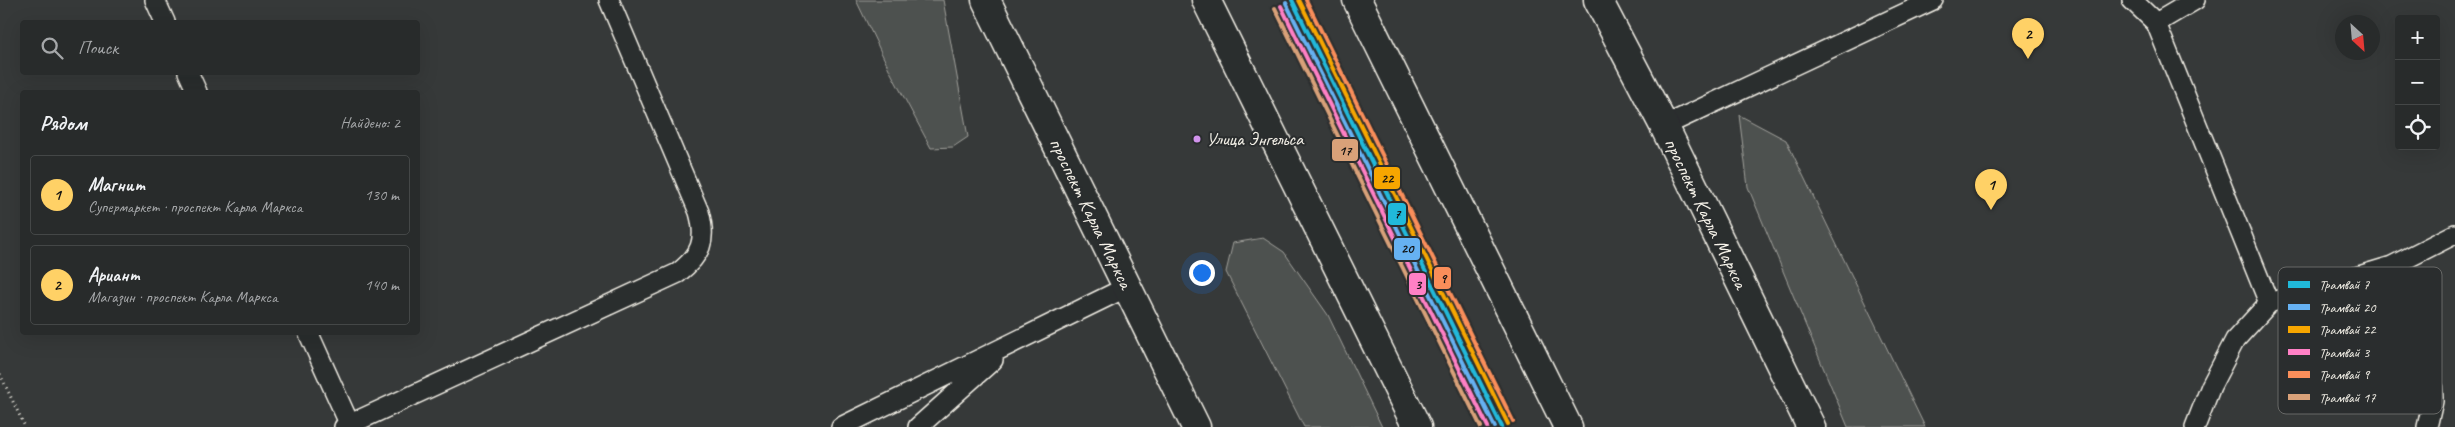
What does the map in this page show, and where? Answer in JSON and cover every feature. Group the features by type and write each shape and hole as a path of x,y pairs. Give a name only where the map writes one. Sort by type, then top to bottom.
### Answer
{"street":[{"name":"проспект Карла Маркса","path":"986,0 1196,427"},
{"path":"1206,0 1417,427"},
{"path":"1357,0 1568,427"},
{"name":"проспект Карла Маркса","path":"1598,0 1664,126 1811,427"}],"lane":[{"path":"154,0 164,20"},
{"path":"309,335 347,425 678,272 692,262 701,247 704,229 609,0"},
{"path":"1664,126 1933,0"},
{"path":"2132,0 2156,23 2270,303"},
{"path":"2156,23 2195,0"},
{"path":"189,75 196,90"},
{"path":"2389,267 2455,234"},
{"path":"841,427 1128,287"},
{"path":"2195,427 2211,386 2235,340 2270,303 2278,301"},
{"path":"918,427 1013,343"},
{"path":"2427,427 2430,414"}],"path":[{"path":"0,374 25,427"}],"shaded area":[{"path":"856,0 943,0 968,137 953,147 931,148 891,73"},
{"path":"1739,115 1786,140 1925,427 1848,427 1748,187"},
{"path":"1263,238 1284,252 1328,315 1382,427 1304,427 1226,272 1233,243"}],"tram line":[{"name":"7","path":"1292,0 1502,427"},
{"name":"22","path":"1299,0 1508,424"},
{"name":"9","path":"1306,0 1513,421"},
{"name":"20","path":"1286,3 1495,427"},
{"name":"3","path":"1281,6 1488,427"},
{"name":"17","path":"1275,8 1481,427"}],"place":[{"name":"Ариант","path":"2028,59"},
{"name":"Улица Энгельса","path":"1197,139"},
{"name":"Магнит","path":"1991,210"}]}
